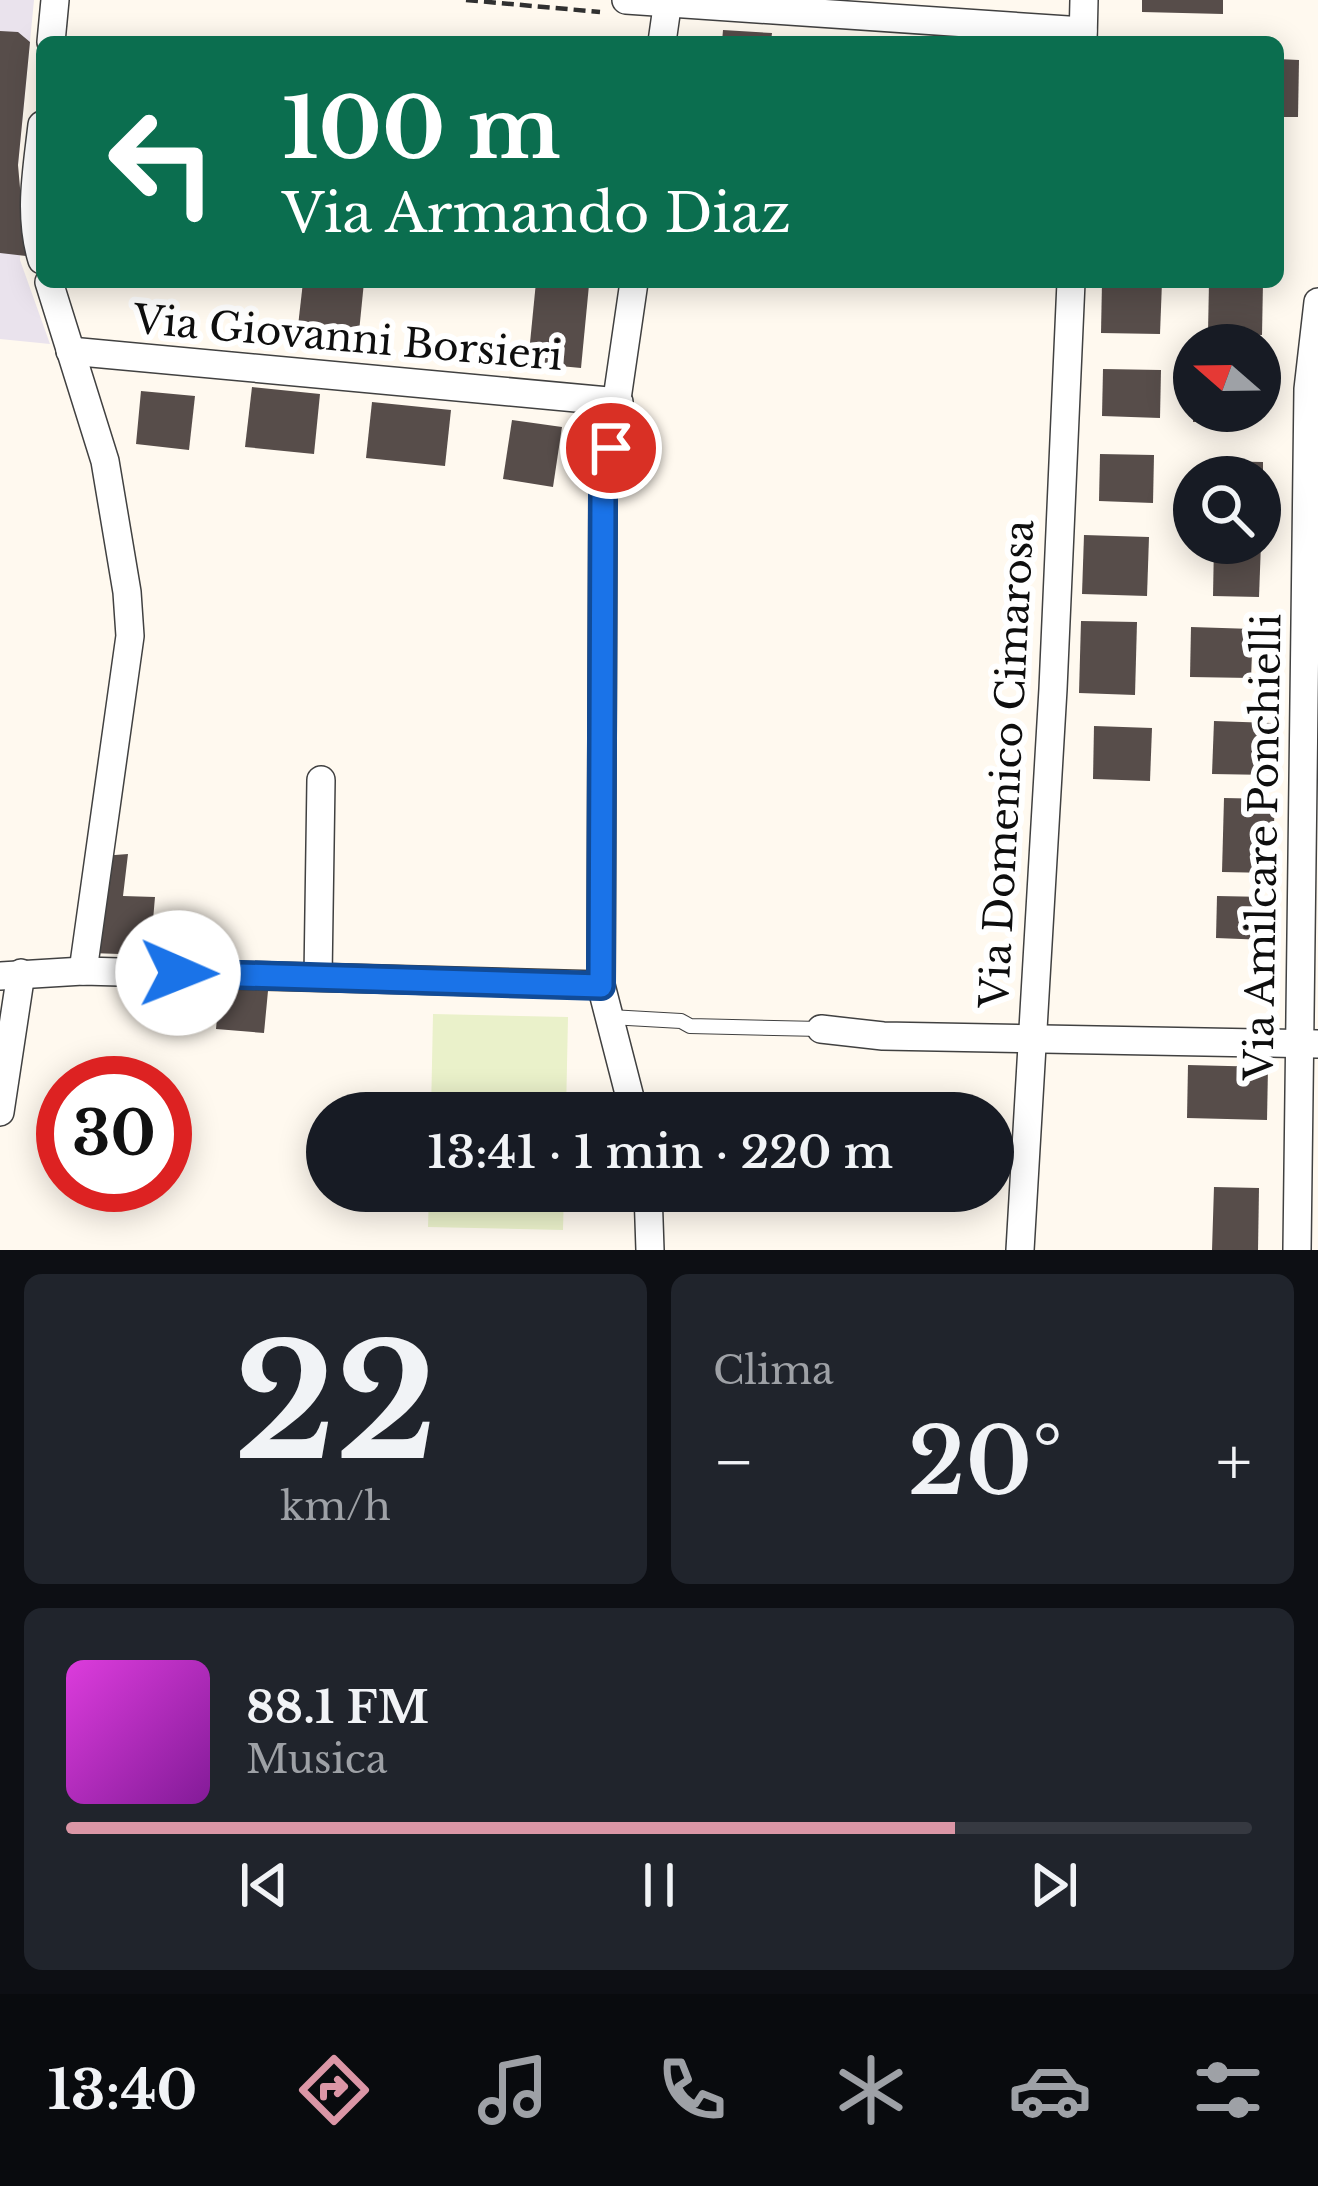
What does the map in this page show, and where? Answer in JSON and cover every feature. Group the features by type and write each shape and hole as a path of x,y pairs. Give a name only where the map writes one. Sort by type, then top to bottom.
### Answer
{"street":[{"path":"52,36 55,0"},
{"path":"626,0 1071,36"},
{"path":"1083,36 1084,0"},
{"path":"663,36 668,2"},
{"path":"36,182 36,241"},
{"path":"51,288 105,460 130,635 83,971"},
{"path":"629,1092 601,986 603,494 633,288"},
{"name":"Via Domenico Cimarosa","path":"1020,1250 1072,288"},
{"name":"Via Amilcare Ponchielli","path":"1297,1250 1308,1044 1308,388 1318,302"},
{"name":"Via Giovanni Borsieri","path":"70,351 619,403"},
{"path":"318,977 320,780"},
{"path":"0,1112 10,974 83,971 601,986"},
{"path":"821,1029 883,1036 1308,1044"},
{"path":"649,1212 650,1250"}],"lane":[{"path":"610,1017 681,1021 690,1026 821,1029"}],"path":[{"path":"466,0 599,12"}],"shaded area":[{"path":"0,0 34,0 18,165 20,260 50,344 0,339"}],"green space":[{"path":"433,1014 568,1017 566,1092 431,1092"},
{"path":"428,1212 563,1212 563,1230 428,1227"}],"building":[{"path":"1142,0 1223,0 1223,14 1142,12"},
{"path":"723,30 772,33 772,36 722,36"},
{"path":"0,31 18,32 30,42 18,165 26,256 0,253"},
{"path":"1284,59 1299,60 1298,117 1284,117"},
{"path":"302,288 363,288 359,332 298,326"},
{"path":"535,288 589,288 581,368 528,363"},
{"path":"1102,288 1162,288 1160,334 1101,333"},
{"path":"1209,288 1263,288 1262,324 1208,324"},
{"path":"1103,369 1161,370 1160,418 1102,416"},
{"path":"252,387 320,394 314,454 245,447"},
{"path":"141,391 195,396 189,450 136,444"},
{"path":"372,402 451,410 445,466 366,458"},
{"path":"512,420 562,427 553,487 503,479"},
{"path":"1100,454 1154,455 1153,503 1099,501"},
{"path":"1084,535 1149,537 1147,596 1082,594"},
{"path":"1214,564 1260,564 1259,597 1213,596"},
{"path":"1081,621 1137,622 1135,695 1079,693"},
{"path":"1191,627 1253,629 1251,678 1190,677"},
{"path":"1214,721 1271,723 1270,775 1212,774"},
{"path":"1094,726 1152,728 1150,781 1093,779"},
{"path":"1224,798 1275,799 1272,873 1222,872"},
{"path":"128,854 123,896 155,897 150,955 90,953 102,856"},
{"path":"1217,896 1267,897 1266,940 1216,938"},
{"path":"220,986 268,991 264,1033 216,1029"},
{"path":"1188,1065 1268,1067 1267,1120 1187,1118"},
{"path":"1214,1187 1259,1188 1258,1250 1212,1250"}],"route":[{"path":"178,973 601,986 603,494 611,448"}]}
